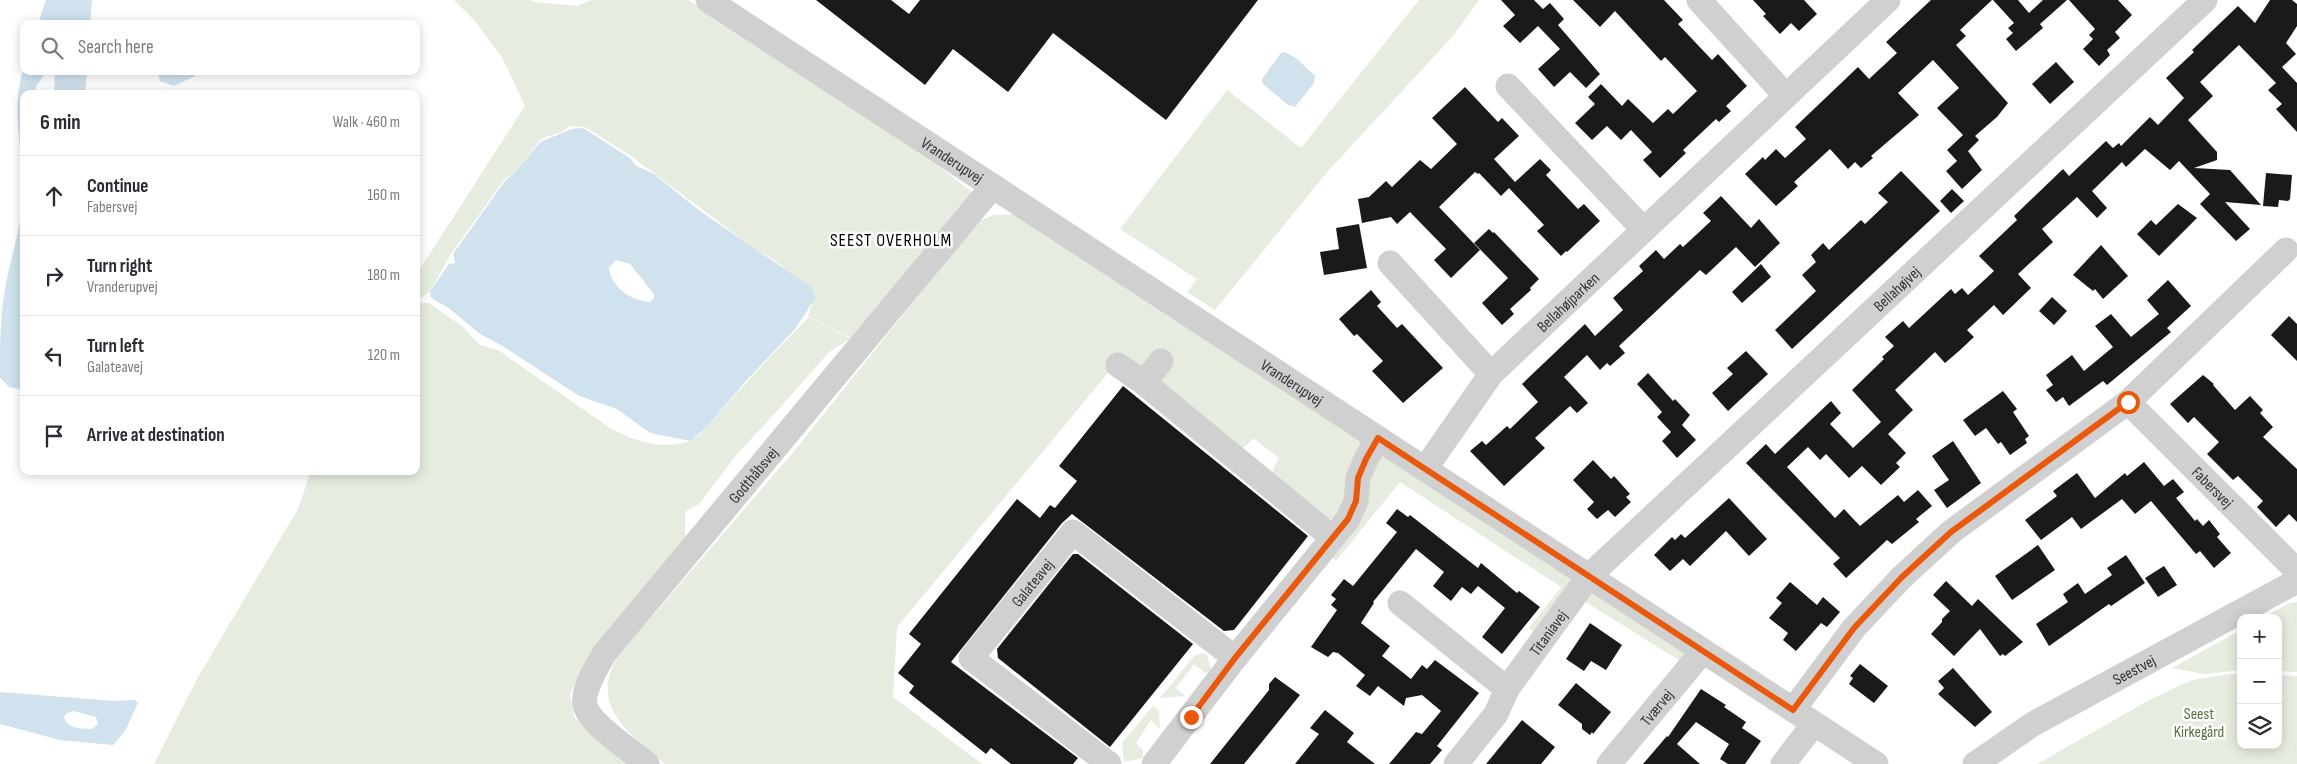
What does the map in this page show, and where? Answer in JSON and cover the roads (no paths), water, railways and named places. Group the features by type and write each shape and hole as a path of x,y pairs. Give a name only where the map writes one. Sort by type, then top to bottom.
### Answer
{"street":[{"name":"Vranderupvej","path":"708,0 1876,764"},
{"path":"1699,0 1786,96"},
{"name":"Bellahøjparken","path":"1425,469 1491,374 1888,0"},
{"name":"Bellahøjvej","path":"1589,576 2205,0"},
{"path":"1508,86 1644,230"},
{"name":"Godthåbsvej","path":"647,764 594,721 585,704 589,681 604,654 992,186"},
{"path":"1793,710 1854,628 1902,577 1951,532 2128,402 2286,250"},
{"path":"1390,263 1491,374"},
{"path":"1144,383 1161,361"},
{"path":"1118,365 1144,383 1332,537"},
{"name":"Fabersvej","path":"2128,402 2297,572"},
{"path":"1154,764 1235,658 1348,519 1356,501 1358,478 1378,438"},
{"name":"Galateavej","path":"1109,764 971,658 1073,532 1235,658"},
{"name":"Titaniavej","path":"1456,764 1496,714 1507,690 1589,576"},
{"name":"Seestvej","path":"1976,764 2033,724 2297,581"},
{"path":"1400,603 1507,690"},
{"name":"Tværvej","path":"1609,764 1703,651"},
{"path":"1783,764 1814,724"}],"water":[{"path":"46,0 92,0 90,20 39,20"},
{"path":"1285,52 1296,58 1315,76 1314,83 1295,107 1288,105 1262,83 1262,79 1281,53"},
{"path":"22,75 44,75 36,86 36,90 20,90 20,144 18,102"},
{"path":"55,75 87,75 85,90 54,90"},
{"path":"158,75 196,75 174,86 160,81"},
{"path":"583,128 630,158 636,166 654,174 700,211 811,287 816,297 795,329 745,382 706,428 691,441 650,433 617,409 579,396 501,345 480,334 450,309 431,298 430,291 449,264 455,263 453,254 505,181 518,169 540,142 572,129","holes":["616,260 630,264 654,294 654,298 650,302 629,296 614,281 609,268"]},
{"path":"20,217 20,389 9,387 0,378 4,295"},
{"path":"0,692 114,701 135,700 138,703 125,731 113,745 60,740 0,724","holes":["74,711 96,717 98,724 92,729 72,726 64,717 67,713"]}],"district":[{"name":"SEEST OVERHOLM","path":"891,240"}],"park label":[{"name":"Seest Kirkegård","path":"2199,722"}]}
